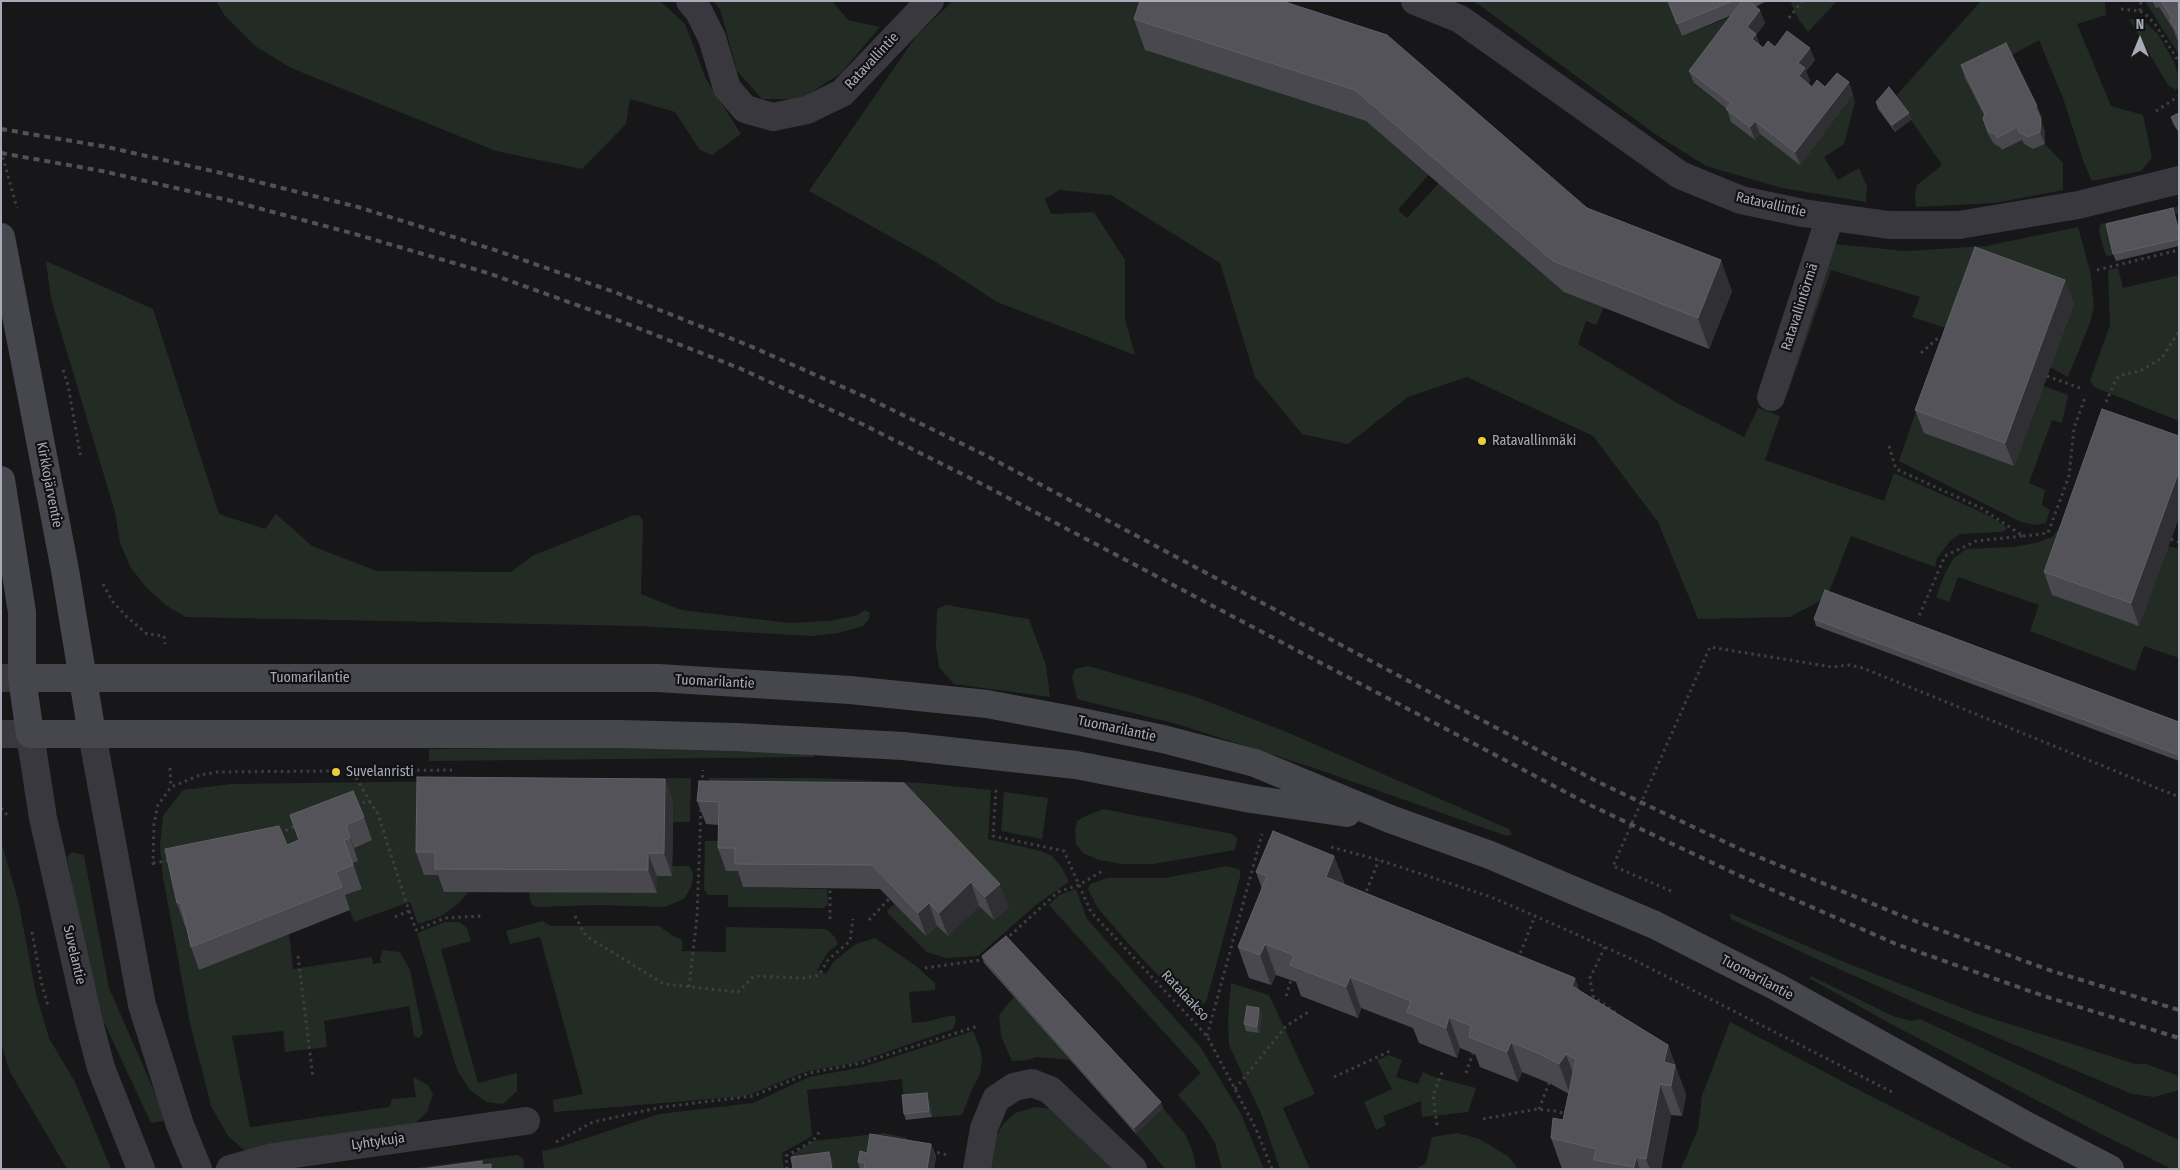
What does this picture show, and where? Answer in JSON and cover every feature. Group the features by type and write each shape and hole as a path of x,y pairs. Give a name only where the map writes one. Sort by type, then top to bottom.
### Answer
{"main road":[{"name":"Kirkkojärventie","path":"1,237 65,570 92,734"},
{"path":"1,480 22,612 12,678 30,734"},
{"name":"Tuomarilantie","path":"12,678 658,678 850,690 978,703 1086,723 1163,740 1255,763 1390,819 1490,855 1655,925 1777,987 2029,1127 2110,1169"},
{"name":"Tuomarilantie","path":"30,734 620,734 736,737 903,746 1076,765 1250,799 1390,819"}],"street":[{"name":"Ratavallintie","path":"690,1 699,12 712,38 727,88 745,109 772,117 807,110 842,93 930,1"},
{"name":"Ratavallintie","path":"1415,1 1460,19 1680,175 1741,200 1830,217 1889,225 1959,225 2078,205 2179,180"},
{"name":"Ratavallintörmä","path":"1771,397 1830,217"},
{"path":"1,734 30,734"},
{"name":"Suvelantie","path":"30,734 44,818 89,1022 101,1068 141,1169"},
{"path":"92,734 142,1006 180,1125 198,1169"},
{"path":"977,1169 984,1128 996,1099 1014,1087 1032,1084 1050,1090 1133,1169"},
{"name":"Lyhtykuja","path":"230,1169 273,1157 526,1121"}],"path":[{"path":"1789,18 1802,1"},
{"path":"2140,11 2141,1"},
{"path":"2121,9 2140,11 2155,24 2179,62"},
{"path":"2156,111 2179,96"},
{"path":"2097,270 2179,250"},
{"path":"2106,402 2116,379 2121,375 2140,371 2162,358 2179,331"},
{"path":"1921,353 1938,338 1947,342"},
{"path":"62,366 68,385 82,468"},
{"path":"2047,376 2080,388"},
{"path":"1920,616 1944,556 1976,541 2048,533 2070,476 2074,428 2086,395"},
{"path":"1889,446 1896,469 1980,508 2023,536"},
{"path":"2059,504 2067,506"},
{"path":"2171,539 2179,542"},
{"path":"101,578 113,602 127,617 147,634 164,636"},
{"path":"1671,891 1613,866 1710,647 1832,667 1849,665 1863,668 2179,796"},
{"path":"702,787 703,767 712,767"},
{"path":"154,872 154,824 164,795 171,787 200,775 218,772 453,770"},
{"path":"353,772 378,814 416,930 445,918 482,916"},
{"name":"Ratalaakso","path":"996,782 993,836 1064,851 1091,912 1207,1036 1256,1129 1272,1169"},
{"path":"354,803 370,802"},
{"path":"689,987 697,917 701,807"},
{"path":"1,808 9,817"},
{"path":"276,836 300,822"},
{"path":"1207,1036 1264,829"},
{"path":"1321,844 1379,860 1491,897 1535,916 1636,961 1894,1093"},
{"path":"153,863 180,859"},
{"path":"1362,900 1379,860"},
{"path":"1002,943 1058,892 1079,885 1104,870"},
{"path":"830,888 830,919"},
{"path":"869,920 890,898"},
{"path":"395,917 409,911"},
{"path":"575,916 586,936 664,984 738,992 754,976 805,978 820,975 828,960 850,941 853,919"},
{"path":"1517,960 1535,916"},
{"path":"1605,947 1590,978 1593,996 1625,1020"},
{"path":"925,968 981,960 988,954"},
{"path":"298,956 313,1078"},
{"path":"1286,996 1291,980"},
{"path":"1235,1088 1286,1026 1310,1011"},
{"path":"556,1142 593,1122 662,1107 753,1096 810,1073 862,1063 978,1026"},
{"path":"1334,1077 1390,1051"},
{"path":"1466,1073 1473,1053"},
{"path":"1437,1125 1433,1096 1443,1070"},
{"path":"1540,1109 1548,1083"},
{"path":"1483,1119 1540,1109 1555,1110 1572,1116"},
{"path":"787,1169 786,1156 813,1141 820,1131"},
{"path":"927,1150 952,1156"}],"shaded area":[{"path":"216,1 660,1 685,24 706,79 741,134 712,155 700,150 675,112 630,99 626,124 582,169 496,151 291,68 255,46 225,16"},
{"path":"713,1 832,1 848,20 880,27 841,73 801,99 762,99 737,71 720,9"},
{"path":"953,1 1161,1 1146,50 1366,121 1429,174 1398,210 1407,218 1439,183 1604,307 1596,325 1586,321 1578,344 1677,403 1744,437 1758,408 1780,416 1765,460 1884,501 1894,473 1990,516 2007,529 2002,532 1960,534 1950,541 1937,558 1935,567 1851,536 1827,597 1790,617 1698,619 1658,522 1593,436 1467,377 1408,397 1348,444 1302,434 1255,377 1220,263 1111,195 1059,190 1045,199 1051,214 1094,212 1125,260 1125,319 1135,355 997,302 934,261 809,191 917,35"},
{"path":"1471,1 1668,1 1682,36 1748,10 1694,84 1735,115 1731,122 1755,140 1760,134 1800,164 1853,94 1855,102 1844,144 1824,157 1838,180 1859,168 1867,187 1866,202 1782,188 1706,166 1655,134 1478,4"},
{"path":"1790,1 1837,1 1808,32 1799,20"},
{"path":"1981,1 2105,1 2106,15 2077,24 2111,106 2143,115 2152,158 2141,171 2092,181 2084,163 2063,98 2039,40 2010,56 1990,126 2002,150 2022,140 2024,144 2033,149 2045,144 2063,163 2063,190 1995,203 1916,207 1917,185 1942,165 1895,97"},
{"path":"2145,1 2152,1 2159,7 2179,38 2179,55"},
{"path":"2129,19 2143,20 2158,34 2174,62 2179,78 2179,86 2176,90 2168,85"},
{"path":"2179,206 2179,213 2108,231 2114,255 2106,256 2099,232 2100,224"},
{"path":"2078,227 2091,275 2094,307 2090,323 2068,377 2050,367 2073,303 1961,333 1912,317 1920,297 1831,270 1788,392 1784,387 1834,244 1906,251 1986,246"},
{"path":"46,261 153,309 219,514 265,529 276,514 312,546 377,571 511,572 532,556 634,515 640,516 643,521 641,594 681,610 790,623 829,621 858,615 865,610 870,613 869,619 863,626 838,633 812,636 637,626 186,617 167,606 147,588 131,568 120,543 115,512 51,299"},
{"path":"2118,268 2123,288 2179,275 2179,421 2094,387 2090,380 2110,325 2108,270"},
{"path":"1936,353 1951,358 2013,466 2043,386 2068,395 2062,423 2052,420 2029,483 2045,490 2042,505 2050,510 2046,523 2036,525 2021,522 1899,461"},
{"path":"2060,527 2139,626 2168,546 2179,549 2179,658 2144,646 2135,671 2030,631 2039,605 1958,577 1949,602 1936,597 1945,573 1954,558 1966,549 2012,547 2036,543 2052,537"},
{"path":"946,605 1029,619 1046,665 1050,697 954,684 939,667 936,646 937,609"},
{"path":"1088,666 1196,697 1289,733 1509,829 1512,834 1507,836 1317,769 1177,724 1077,699 1072,677 1075,669"},
{"path":"642,746 813,753 814,757 429,761 429,749"},
{"path":"691,778 690,822 673,822 673,802 444,875 468,892 458,904 441,916 418,924 410,902 354,922 344,895 362,888 353,863 358,861 307,863 189,926 199,969 289,934 293,969 372,957 373,964 381,963 380,958 383,950 400,952 410,970 423,1033 419,1038 414,1036 409,1006 324,1021 327,1047 285,1052 283,1031 232,1036 250,1127 389,1107 392,1099 416,1097 413,1077 428,1085 433,1094 427,1112 414,1124 245,1151 228,1136 211,1106 190,1023 163,878 160,846 163,816 183,790 231,784"},
{"path":"709,778 815,778 922,783 991,790 988,839 1041,851 1052,856 1062,868 1069,882 1037,904 978,956 945,958 927,952 888,914 887,910 895,904 937,926 948,936 979,905 1009,907 707,804"},
{"path":"1004,792 1048,798 1042,839 1001,831"},
{"path":"1103,809 1232,834 1237,838 1235,850 1153,864 1122,864 1099,860 1083,853 1076,844 1075,829 1077,821"},
{"path":"1,841 18,900 36,994 49,1038 75,1082 111,1169 67,1169 10,1072 1,1044"},
{"path":"705,841 727,841 744,872 744,887 827,889 828,904 823,908 728,907 728,895 708,895 704,890"},
{"path":"72,852 84,855 109,988 166,1118 165,1121 151,1123 103,1020 83,941 67,857"},
{"path":"672,866 689,866 693,873 692,885 684,899 665,907 598,905 536,907 531,904 529,892 656,893 657,876 672,876"},
{"path":"1227,866 1240,870 1240,877 1206,1002 1199,1006 1190,1005 1180,999 1127,942 1097,907 1088,889 1090,884 1107,878 1165,878"},
{"path":"1076,889 1087,919 1201,1048 1241,1114 1264,1169 1222,1169 1215,1143 1203,1124 1178,1095 1201,1073 1049,905 1059,895"},
{"path":"1729,913 1849,964 1978,1014 2135,1064 2146,1064 2179,1076 2179,1090 2154,1097 2132,1094 1929,1009 1821,961 1731,919"},
{"path":"542,921 551,926 659,926 681,939 683,946 681,951 726,952 726,927 826,929 835,937 838,944 827,953 817,971 826,974 834,961 856,944 875,938 916,966 935,983 935,990 909,992 912,1023 948,1016 955,1016 956,1021 953,1029 855,1063 808,1071 746,1096 554,1112 553,1100 583,1094 540,937 510,944 506,931"},
{"path":"445,922 459,922 467,928 471,941 441,949 478,1083 517,1073 517,1091 503,1104 486,1102 470,1090 457,1070 417,933"},
{"path":"1811,976 1893,1016 1911,1021 1920,1019 2179,1140 2179,1169 2172,1169 2105,1136 1891,1024 1809,978"},
{"path":"1231,983 1269,995 1315,1094 1283,1108 1310,1169 1280,1169 1262,1116 1229,1045 1228,1022"},
{"path":"1014,997 1070,1060 1036,1057 1028,1060 1012,1061 1001,1036 999,1015"},
{"path":"1730,1022 2014,1169 1681,1169 1698,1129 1702,1096"},
{"path":"973,1031 980,1048 982,1061 980,1075 972,1089 962,1115 932,1117 929,1099 904,1102 902,1079 807,1090 812,1136 782,1153 784,1169 544,1169 542,1151 560,1147 659,1114 753,1103 809,1077 863,1067"},
{"path":"1389,1055 1402,1060 1396,1077 1418,1084 1423,1072 1434,1077 1476,1088 1468,1112 1422,1117 1421,1101 1383,1116 1386,1125 1376,1130 1364,1102 1392,1089 1377,1060"},
{"path":"1035,1107 1053,1109 1116,1169 989,1169 994,1141 1003,1124 1015,1113"},
{"path":"1163,1108 1185,1134 1193,1152 1196,1169 1165,1169 1136,1134"},
{"path":"884,1133 907,1138 905,1151 863,1169 833,1169 831,1158 793,1163 792,1155 813,1141"},
{"path":"1458,1133 1479,1139 1508,1156 1518,1169 1415,1169 1426,1163 1432,1137"},
{"path":"517,1155 523,1158 524,1169 406,1169"}],"building":[{"path":"1140,1 1282,1 1387,35 1587,208 1721,260 1698,318 1553,261 1355,90 1134,19"},
{"path":"1668,1 1732,1 1677,24"},
{"path":"1742,1 1748,1 1760,10 1747,27 1756,34 1752,39 1763,48 1768,41 1775,47 1787,31 1810,48 1798,63 1805,68 1799,76 1812,87 1817,80 1825,87 1837,73 1849,82 1795,152 1755,121 1750,127 1726,109 1731,103 1689,71"},
{"path":"2161,1 2179,1 2179,35 2170,20 2172,18"},
{"path":"2006,43 2037,106 2034,107 2041,120 2040,132 2028,137 2019,132 2017,127 1997,138 1996,134 1989,132 1983,119 1985,113 1961,65"},
{"path":"1889,87 1909,113 1892,125 1876,102"},
{"path":"2179,113 2179,130 2171,117"},
{"path":"2173,208 2179,239 2113,254 2106,224"},
{"path":"1975,247 2065,280 2005,443 1915,410"},
{"path":"2102,409 2179,436 2179,471 2131,603 2044,572"},
{"path":"1825,590 2179,722 2179,755 1814,619"},
{"path":"417,777 665,779 664,853 648,853 648,870 435,869 435,852 416,852"},
{"path":"699,781 904,783 1000,884 985,897 971,882 939,913 929,903 918,913 872,865 735,864 735,848 718,848 719,802 697,801"},
{"path":"353,791 364,817 346,825 350,838 344,840 353,865 336,872 342,887 191,947 181,903 177,903 165,849 279,826 287,845 299,840 290,815"},
{"path":"1273,831 1334,856 1326,877 1575,978 1572,986 1668,1045 1664,1062 1675,1065 1671,1086 1660,1084 1646,1159 1636,1157 1634,1167 1594,1160 1596,1149 1551,1138 1553,1118 1563,1120 1576,1059 1566,1054 1559,1064 1511,1042 1507,1052 1469,1037 1471,1026 1449,1017 1446,1028 1407,1012 1411,1001 1350,977 1346,987 1290,965 1294,955 1265,944 1260,955 1238,947 1267,876 1256,872"},
{"path":"1006,936 1161,1102 1134,1128 982,956"},
{"path":"1247,1006 1259,1008 1257,1027 1244,1024"},
{"path":"927,1093 929,1111 904,1114 902,1095"},
{"path":"870,1134 931,1144 927,1169 864,1169 865,1163 858,1162 860,1151 867,1153"},
{"path":"829,1152 832,1169 793,1169 791,1157"},
{"path":"482,1161 482,1165 491,1164 491,1169 422,1169"}],"railway":[{"path":"1,129 107,147 358,207 498,251 617,293 750,346 870,399 987,456 1596,781 1742,850 1907,918 2052,971 2179,1010"},
{"path":"1,153 102,171 228,200 355,234 491,274 610,317 739,368 862,424 978,482 1590,805 1736,874 1896,944 2044,996 2179,1038"}],"place":[{"name":"Ratavallinmäki","path":"1482,441"},
{"name":"Suvelanristi","path":"336,772"}]}
